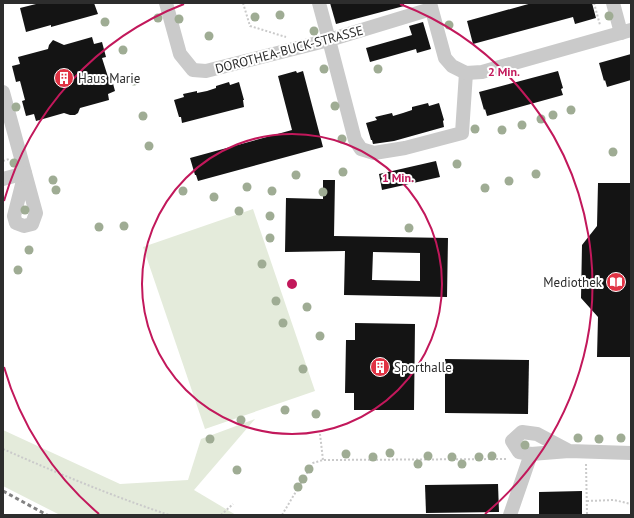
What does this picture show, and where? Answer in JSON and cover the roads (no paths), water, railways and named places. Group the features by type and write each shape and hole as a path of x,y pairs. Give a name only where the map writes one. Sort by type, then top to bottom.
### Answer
{"street":[{"name":"DOROTHEA-BUCK-STRASSE","path":"166,3 180,54 193,70 206,71 329,40 430,6"},
{"path":"319,3 354,140 361,149 374,153 405,148 462,133 466,73"},
{"path":"430,6 445,58 452,66 466,73 482,72 626,32 613,3"},
{"path":"3,92 36,213 32,224 24,226 16,223 14,216 25,173"},
{"path":"3,179 25,173"},
{"path":"569,451 537,434 522,432 512,440 519,452 531,454 569,451 631,453"},
{"path":"510,515 531,454"}],"railway":[{"path":"3,491 47,515"}],"place":[{"name":"Haus Marie","path":"64,78"},
{"name":"Mediothek","path":"616,282"},
{"name":"Sporthalle","path":"380,367"}]}
